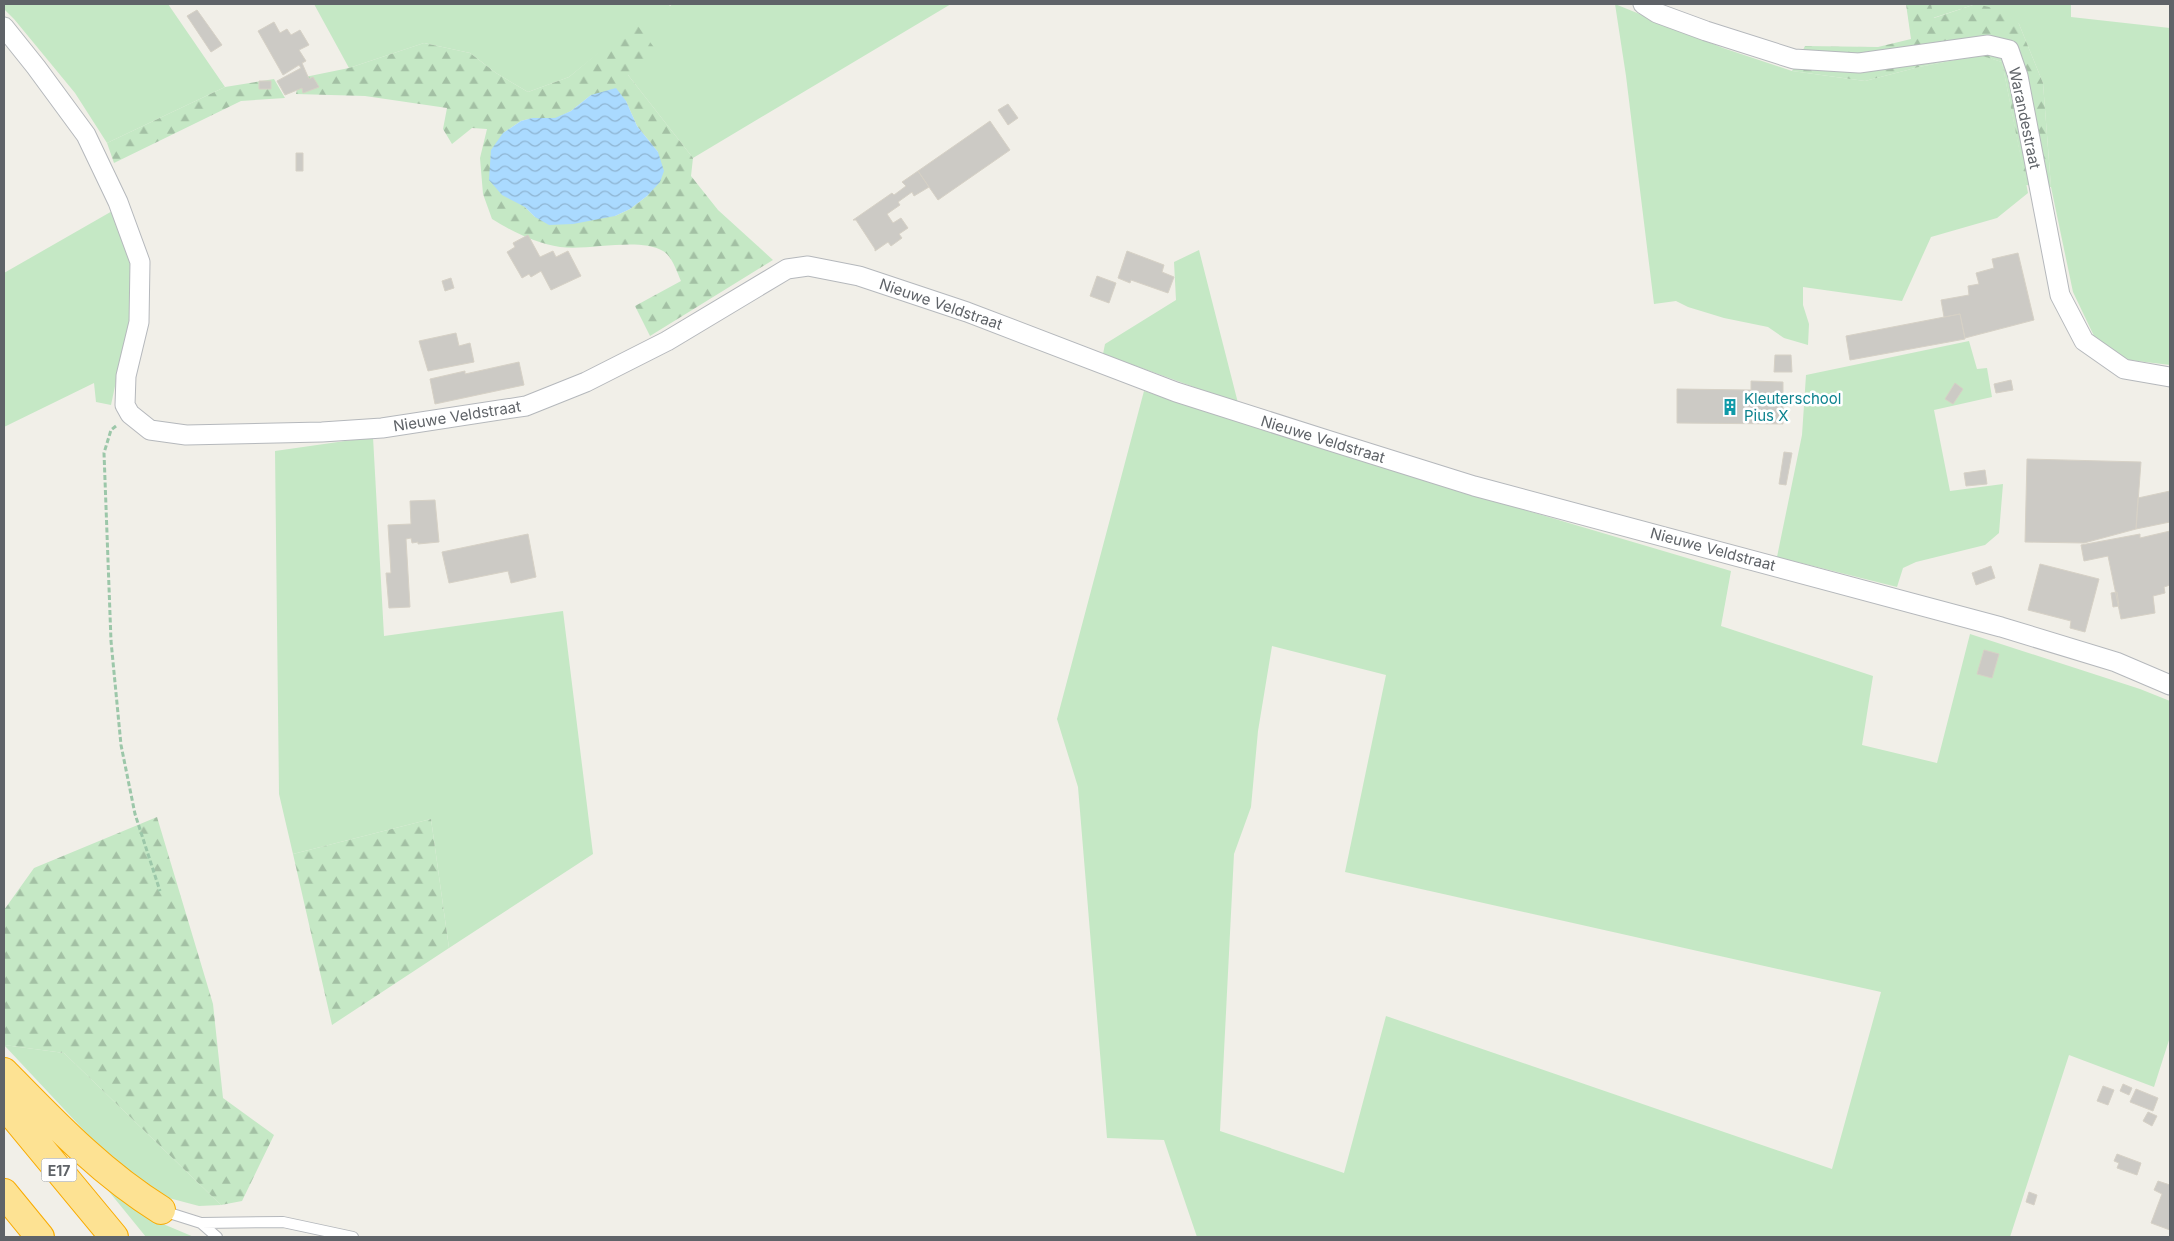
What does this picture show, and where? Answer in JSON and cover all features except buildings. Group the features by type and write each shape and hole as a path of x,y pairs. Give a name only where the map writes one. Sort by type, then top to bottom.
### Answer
{"highway":[{"path":"4,1072 63,1132 137,1195 160,1210"},
{"name":"E17","path":"4,1104 114,1237"},
{"path":"4,1193 40,1237"}],"street":[{"name":"Warandestraat","path":"1643,4 1657,13 1706,31 1794,58 1859,63 1988,46 2009,50 2018,76 2060,296 2084,341 2124,369 2170,377"},
{"path":"4,27 86,135 118,202 140,262 139,322 126,376 126,405 130,414"},
{"name":"Nieuwe Veldstraat","path":"130,414 150,430 186,435 219,435 382,428 526,406 586,382 667,341 787,269 808,266 859,276 967,312 1176,392 1474,486 2001,627 2116,662 2170,686"}],"lane":[{"path":"160,1210 201,1223 283,1222 349,1236"},
{"path":"201,1223 217,1237"}],"path":[{"path":"130,414 111,430 104,453 114,684 121,745 135,814 160,891"}],"green space":[{"path":"4,4 168,4 225,87 107,143 75,93 4,9"},
{"path":"314,4 668,4 670,6 673,4 951,4 693,158 628,75 636,23 569,77 528,92 496,73 470,53 424,43 349,68"},
{"path":"1615,4 1723,48 1792,71 1865,81 1919,67 1980,55 2002,62 2028,193 1997,218 1931,237 1902,301 1803,287 1803,305 1809,324 1808,345 1784,338 1768,327 1724,318 1688,307 1676,301 1654,304 1626,76"},
{"path":"1906,4 1931,4 1934,18 1976,4 2002,10 2019,24 2043,83 2051,187 2026,185 2002,62 1979,55 1919,67 1865,81 1792,71 1805,46 1878,47 1911,39"},
{"path":"1931,4 1976,4 1933,18"},
{"path":"1976,4 2071,4 2071,17 2170,28 2170,365 2129,360 2106,350 2094,336 2073,292 2051,187 2043,83 2019,24"},
{"path":"635,22 659,54 628,75 693,158 691,176 718,210 773,260 650,336 635,306 681,281 674,264 666,253 653,247 640,245 560,247 524,236 492,219 483,194 480,158 487,129 472,128 452,144 443,129 447,108 365,96 296,94 300,78 349,68 424,43 470,53 496,73 528,92 569,77","holes":["591,95 626,101 637,126 658,152 647,196 630,209 615,216 535,217 525,207 503,133 521,121 532,118 555,119 571,111"]},
{"path":"274,79 285,98 241,101 114,163 107,143 225,87"},
{"path":"114,210 131,261 131,311 111,405 96,402 94,383 4,427 4,273"},
{"path":"1199,250 1238,403 1103,354 1105,344 1176,300 1174,262"},
{"path":"1969,341 1977,369 1987,368 1992,397 1934,410 1950,491 2003,484 1999,533 1985,545 1916,562 1903,568 1897,587 1777,557 1802,435 1806,375"},
{"path":"1144,391 1437,484 1731,571 1721,626 1873,676 1862,745 1937,763 1970,634 2140,689 2170,701 2170,1037 2154,1087 2069,1055 2010,1237 1197,1237 1164,1140 1107,1138 1078,787 1057,719","holes":["1272,646 1386,675 1345,872 1881,992 1832,1169 1386,1016 1344,1173 1220,1131 1234,854 1251,807 1258,731"]},
{"path":"373,437 384,636 563,611 593,854 449,948 431,819 293,854 279,794 275,451"},
{"path":"157,817 213,1004 223,1098 274,1135 242,1201 221,1205 64,1053 4,1045 4,910 34,868"},
{"path":"431,819 449,948 332,1025 293,854"},
{"path":"4,1045 64,1053 221,1205 199,1206 165,1197 149,1188 92,1139"},
{"path":"98,1178 156,1221 194,1237 146,1237"}],"water":[{"path":"616,88 626,101 637,126 658,152 664,171 660,182 647,196 630,209 615,216 573,224 549,225 535,217 525,207 502,195 489,180 491,150 503,133 521,121 532,118 555,118 571,111 591,95"}],"place":[{"name":"Kleuterschool Pius X","path":"1730,407"}]}
